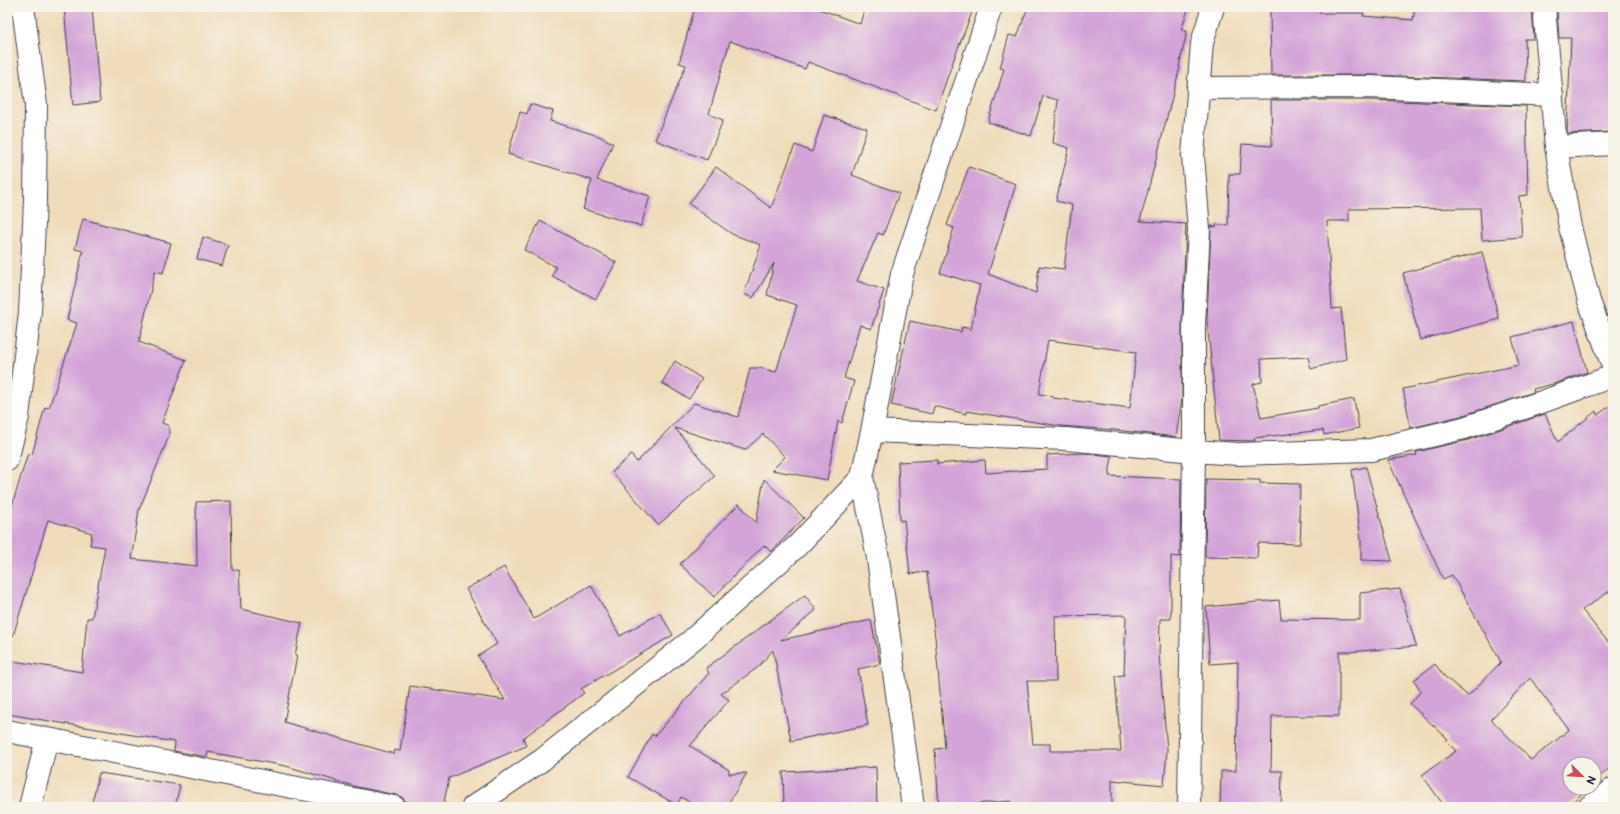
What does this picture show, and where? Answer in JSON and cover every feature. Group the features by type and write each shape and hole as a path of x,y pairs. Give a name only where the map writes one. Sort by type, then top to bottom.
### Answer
{"street":[{"path":"7,460 18,416 30,312 35,200 36,105 23,7"},
{"path":"913,807 876,552 862,477 902,274 991,7"},
{"path":"1188,807 1194,452 1194,325 1199,230 1193,156 1202,43 1213,7"},
{"path":"1544,7 1556,147 1570,227 1589,301 1613,366"},
{"path":"1198,88 1370,87 1552,95"},
{"path":"1556,147 1613,144"},
{"path":"872,431 1066,439 1194,452 1238,454 1371,450 1464,428 1613,376"},
{"path":"473,807 542,760 692,640 798,545 862,477"},
{"path":"7,731 394,807"},
{"path":"30,807 47,739"},
{"path":"1589,807 1613,789"}],"building":[{"path":"64,7 92,7 100,102 73,105"},
{"path":"695,7 814,7 860,24 865,7 974,7 936,110 808,62 805,69 730,41 709,114 723,120 707,160 655,140 686,65 679,63"},
{"path":"1028,7 1189,7 1181,30 1187,31 1180,67 1140,221 1186,224 1182,325 1182,398 1176,437 1115,430 1060,426 966,411 966,414 934,406 932,414 891,405 910,321 961,332 962,327 971,329 980,285 940,273 954,228 947,225 969,167 1016,184 988,274 1036,293 1039,266 1064,269 1072,205 1056,201 1069,148 1053,143 1058,100 1043,96 1031,136 988,122 1004,69 1000,68 1009,35 1017,37","holes":["1048,340 1136,352 1130,408 1053,398 1053,396 1039,394"]},
{"path":"1270,7 1320,7 1319,13 1364,13 1363,16 1413,20 1415,7 1532,7 1534,39 1525,39 1526,81 1371,75 1271,75"},
{"path":"1557,7 1613,8 1613,132 1567,134 1571,38 1559,38"},
{"path":"1271,100 1370,100 1526,106 1528,195 1519,196 1522,237 1482,240 1480,208 1349,209 1349,221 1327,221 1332,309 1341,308 1346,359 1311,369 1308,357 1261,359 1262,382 1253,384 1261,418 1318,408 1318,406 1354,399 1359,428 1324,435 1323,430 1254,438 1255,441 1219,440 1207,320 1211,226 1216,227 1216,225 1228,225 1229,174 1240,174 1242,144 1272,146"},
{"path":"530,104 553,111 550,121 599,136 613,143 597,180 650,196 641,226 583,209 592,180 508,154 520,112 527,114"},
{"path":"824,115 867,128 852,175 899,193 883,235 878,233 857,281 884,290 871,329 860,325 844,378 854,381 842,423 838,421 827,480 772,470 785,457 763,434 745,450 675,428 715,476 658,525 612,472 631,455 637,462 694,403 738,417 750,368 760,368 776,372 797,305 767,295 774,263 753,298 744,294 761,245 732,234 689,204 716,167 771,208 795,145 812,152"},
{"path":"83,219 171,243 163,273 155,271 139,342 186,360 162,423 169,426 169,436 139,510 131,559 197,566 196,502 231,501 232,570 239,570 241,609 302,623 284,722 394,754 395,750 400,751 410,686 505,700 478,656 497,644 466,589 504,567 534,619 591,585 620,636 660,613 673,635 581,689 584,693 523,738 526,746 449,778 443,807 433,807 405,801 402,797 396,795 357,787 286,766 208,752 207,757 174,751 175,742 7,714 7,660 82,672 87,618 92,618 105,547 90,545 92,533 48,520 13,636 7,635 7,522 28,453 32,455 45,407 49,408 77,323 67,320 83,251 75,249"},
{"path":"540,221 616,262 596,299 552,276 556,267 524,250"},
{"path":"203,237 228,245 222,266 197,259"},
{"path":"1482,252 1499,319 1420,340 1403,273"},
{"path":"1574,321 1587,372 1557,383 1533,389 1534,392 1461,416 1411,428 1403,389 1519,365 1512,337"},
{"path":"675,361 702,379 689,399 662,383"},
{"path":"1613,404 1613,589 1582,610 1613,648 1613,765 1602,775 1602,756 1562,756 1562,796 1579,796 1567,807 1445,807 1422,775 1456,751 1446,741 1448,739 1410,704 1421,691 1414,680 1435,664 1444,676 1468,696 1501,662 1452,575 1443,579 1388,460 1417,455 1416,452 1468,440 1545,414 1558,442 1596,411 1597,415","holes":["1530,678 1569,730 1531,760 1491,719"]},
{"path":"1084,453 1112,456 1109,476 1181,479 1180,557 1171,556 1171,619 1160,619 1159,655 1167,750 1164,785 1112,780 1112,807 1011,807 1011,801 939,807 935,749 945,748 935,637 927,572 910,574 904,520 900,521 898,462 937,460 937,464 985,460 986,473 1047,469 1047,455","holes":["1126,615 1124,675 1115,676 1121,751 1050,751 1050,744 1033,744 1027,681 1056,681 1055,616"]},
{"path":"1366,467 1392,561 1361,560 1361,541 1352,470"},
{"path":"764,479 804,518 771,552 764,545 714,597 680,564 739,504 756,523"},
{"path":"1206,479 1260,480 1260,483 1300,484 1300,544 1258,543 1257,558 1205,557"},
{"path":"1400,589 1416,646 1339,652 1339,716 1272,716 1271,771 1282,771 1281,807 1220,807 1221,771 1236,771 1238,662 1210,664 1206,607 1279,600 1281,619 1360,620 1360,593"},
{"path":"805,595 816,610 781,640 871,620 880,664 858,669 868,725 791,741 773,650 757,668 721,694 729,700 690,746 729,770 729,774 747,773 726,807 697,807 681,797 677,805 628,777 652,734 655,736 709,673 706,668"},
{"path":"876,767 877,807 784,807 783,772"},
{"path":"99,773 180,785 175,807 91,807"}]}
